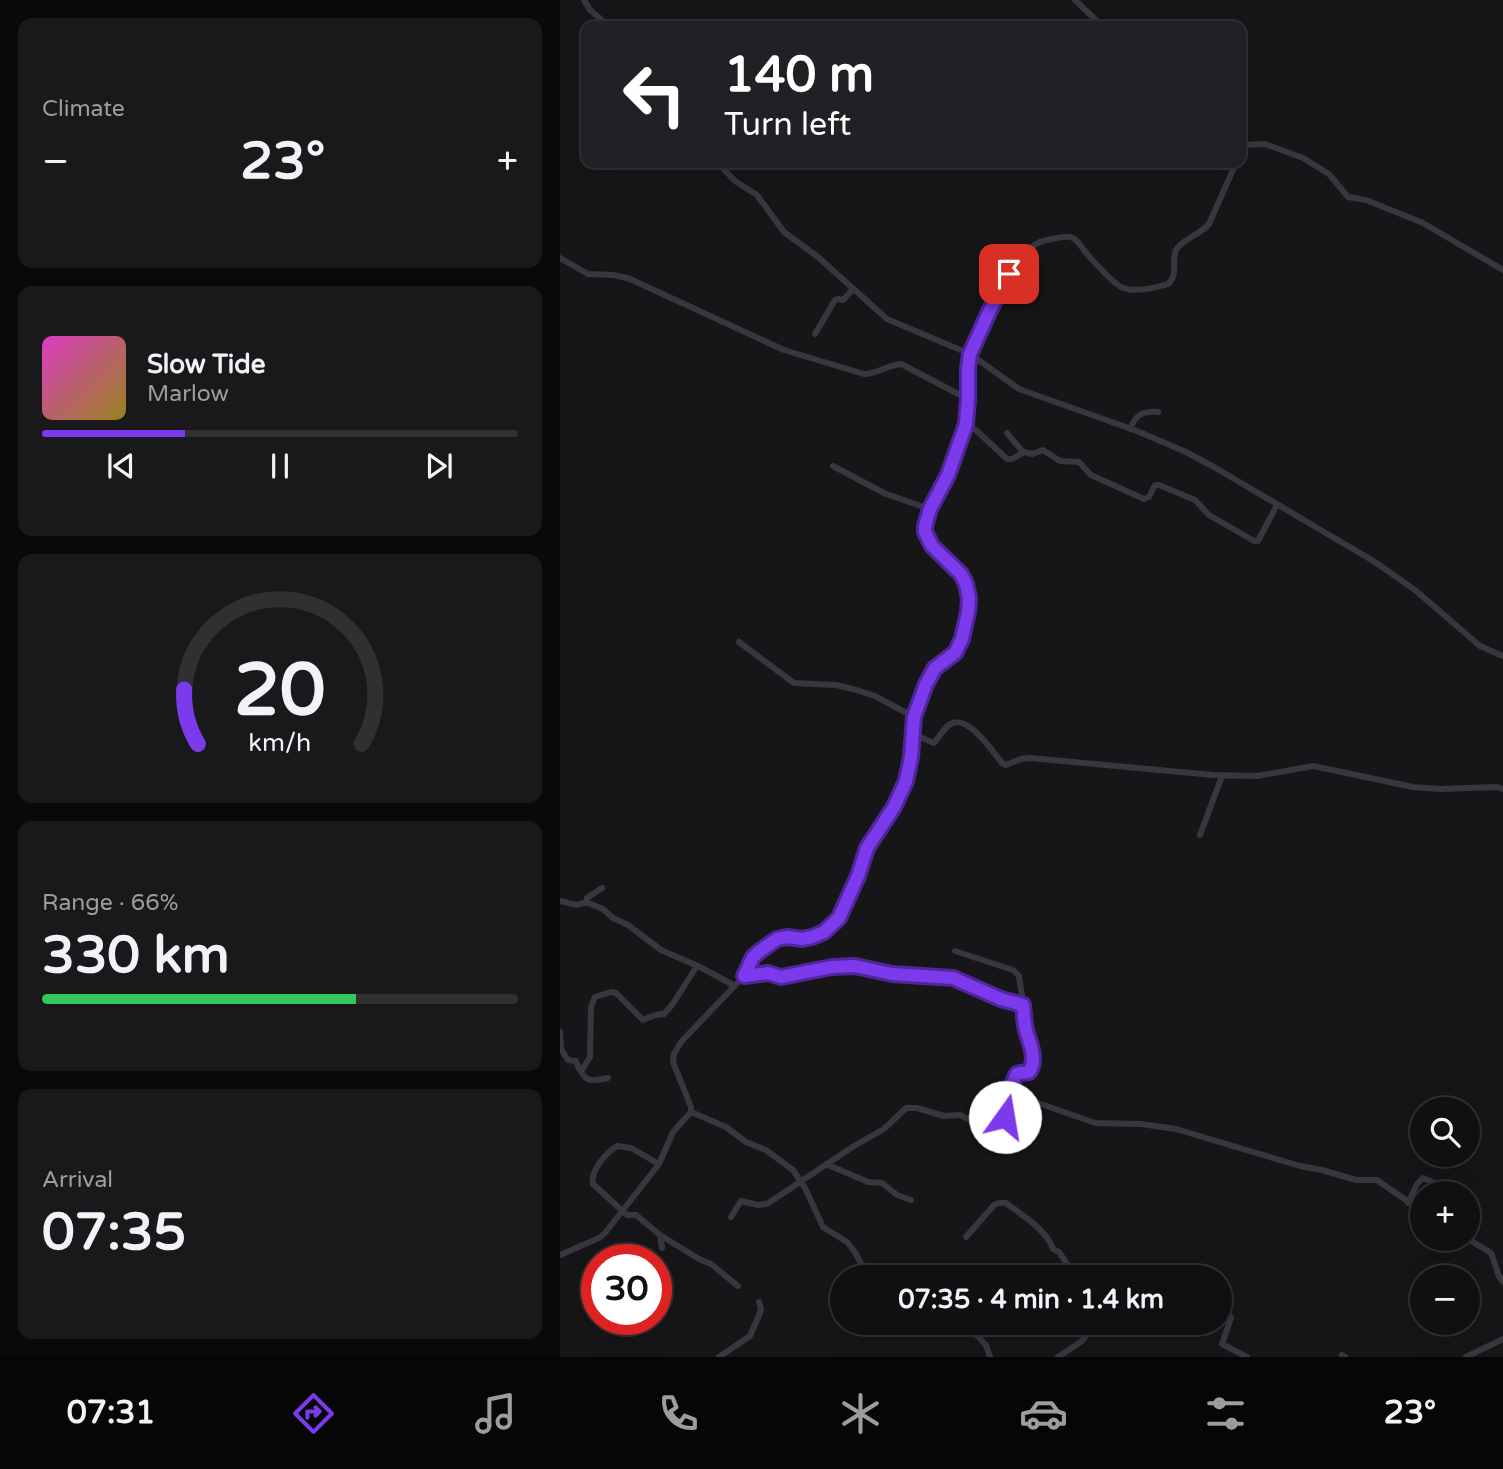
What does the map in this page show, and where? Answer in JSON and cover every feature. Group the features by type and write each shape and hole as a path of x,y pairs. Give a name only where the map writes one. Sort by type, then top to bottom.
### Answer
{"street":[{"path":"584,0 590,10 603,21"},
{"path":"1074,0 1097,21"},
{"path":"1246,146 1265,144 1303,158 1329,174 1348,197 1366,200 1423,223 1503,270"},
{"path":"723,168 736,183 757,195 781,230 818,257 890,321 970,354 1019,389 1164,442 1200,460 1374,562 1415,590 1480,646 1503,656"},
{"path":"560,1255 602,1236 659,1164 672,1134 691,1112 673,1065 674,1054 686,1036 744,976 753,957 760,951 777,939 802,939 824,932 839,918 867,848 894,807 906,781 910,767 914,717 919,700 932,673 958,648 968,612 963,576 933,548 926,534 925,522 948,475 966,424 970,354 1009,274 1034,246 1043,241 1067,237 1074,238 1122,287 1136,289 1170,283 1174,276 1176,251 1207,228 1234,168"},
{"path":"560,258 588,274 614,275 629,279 803,357 863,374 901,364 968,399"},
{"path":"815,334 835,300 843,300 853,289"},
{"path":"1130,429 1140,414 1145,411 1158,412"},
{"path":"966,424 1007,459 1023,452"},
{"path":"1007,433 1023,452 1032,454 1043,450 1061,461 1079,461 1089,473 1144,499 1149,498 1156,485 1159,485 1195,500 1209,515 1255,542 1278,505"},
{"path":"833,466 886,494 930,509"},
{"path":"739,642 794,683 836,685 864,692 914,717"},
{"path":"913,734 934,743 950,724 960,723 975,731 1006,765 1030,758 1222,776 1257,776 1313,766 1413,787 1503,789"},
{"path":"1200,835 1222,776"},
{"path":"586,902 587,898 602,888"},
{"path":"560,901 573,905 586,902 603,909 661,950 734,986"},
{"path":"731,1217 741,1201 767,1204 884,1129 906,1108 917,1108 944,1116 958,1115 974,1122 1002,1121 1017,1074 1029,1072 1032,1068 1032,1042 1028,1035 1020,978 1016,972 955,951"},
{"path":"581,1071 590,1058 591,1007 595,997 616,993 643,1020 664,1014 697,966"},
{"path":"744,976 768,973 781,977 832,967 855,966 892,974 953,978 1001,999 1023,1005"},
{"path":"560,1032 562,1051 569,1061 576,1061 584,1077 589,1080 608,1078"},
{"path":"1010,1093 1095,1123 1141,1124 1176,1129 1355,1180 1377,1180 1408,1203 1410,1199"},
{"path":"691,1112 726,1127 746,1142 766,1150 793,1170 823,1227 847,1242 862,1265"},
{"path":"659,1164 631,1148 617,1146 607,1154 592,1174 591,1180 626,1215 636,1214 660,1235 713,1266 738,1286"},
{"path":"827,1164 869,1182 882,1183 897,1195 911,1200"},
{"path":"966,1237 994,1205 1006,1203 1051,1240 1053,1249 1059,1252 1068,1265"},
{"path":"660,1235 661,1244"},
{"path":"1480,1246 1491,1253 1503,1282"},
{"path":"719,1357 750,1336 761,1309 759,1302"},
{"path":"976,1335 985,1345 990,1357"},
{"path":"1058,1357 1087,1335"},
{"path":"1225,1335 1222,1344 1247,1357"},
{"path":"1466,1357 1503,1339"}],"route":[{"path":"1005,1117 1016,1075 1029,1072 1032,1068 1032,1042 1028,1035 1023,1005 1001,999 953,978 892,974 855,966 832,967 781,977 768,973 744,976 753,957 777,939 812,937 824,932 839,918 871,839 894,807 906,781 910,767 914,717 926,684 935,668 955,653 962,639 968,612 966,584 955,567 938,553 928,540 925,532 926,518 948,475 966,424 970,354 1009,274"}]}
